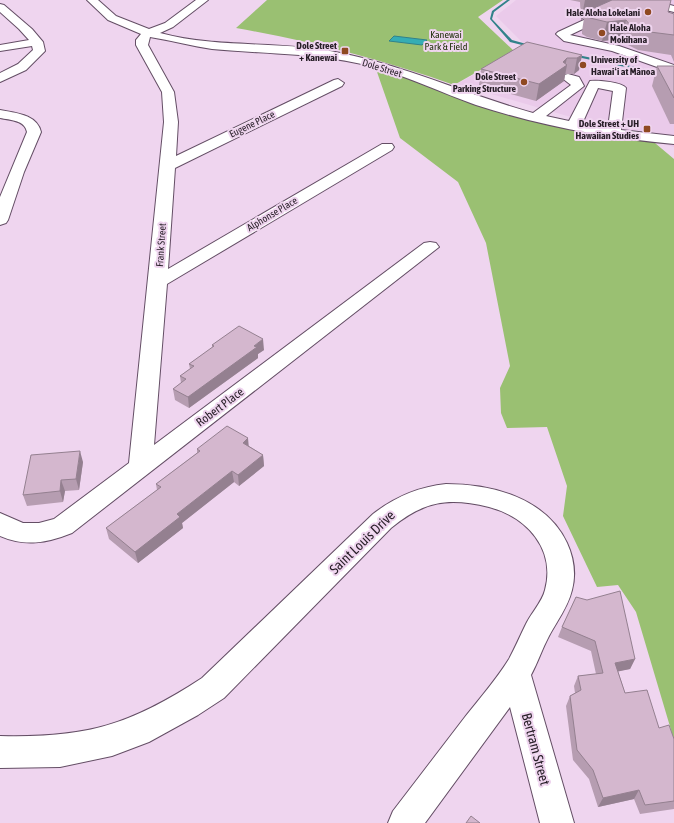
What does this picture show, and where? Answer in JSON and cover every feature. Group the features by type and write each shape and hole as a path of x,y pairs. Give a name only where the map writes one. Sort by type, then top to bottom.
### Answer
{"street":[{"name":"Dole Street","path":"92,0 110,17 152,33 203,43 317,52 352,59 376,65 456,94 573,127 649,138 674,140"},
{"path":"152,33 169,25 203,0"},
{"path":"635,0 562,34 568,39 615,48 674,69"},
{"path":"638,0 674,9"},
{"path":"0,7 29,32 37,47"},
{"path":"556,28 568,31"},
{"path":"3,48 24,39 29,32"},
{"name":"Frank Street","path":"140,469 158,282 170,122 168,92 142,43 146,35 152,33"},
{"path":"3,48 29,49 37,47"},
{"path":"0,78 22,67 37,47"},
{"path":"536,117 578,86 575,80 568,78"},
{"name":"Eugene Place","path":"167,166 338,83"},
{"path":"573,127 594,84 620,88 614,132"},
{"path":"0,114 24,120 33,128 33,138 20,162 0,220"},
{"name":"Alphonse Place","path":"158,282 387,147"},
{"path":"0,179 20,162"},
{"name":"Robert Place","path":"0,523 13,532 27,534 42,533 56,529 70,522 430,247"},
{"name":"Saint Louis Drive","path":"0,752 35,754 74,750 96,745 148,727 182,709 213,688 392,512 413,500 423,496 436,494 466,494 511,504 528,513 544,526 555,546 560,560 561,573 558,595 516,674 405,823"},
{"name":"Bertram Street","path":"516,674 556,823"}],"shaded area":[{"name":"University of Hawaiʻi at Mānoa","path":"516,0 674,0 674,147 457,84 526,46 496,16"},
{"path":"394,36 427,40 422,45 389,41"}],"green space":[{"name":"Kanewai Park & Field","path":"267,0 503,0 478,17 514,51 454,85 374,59 291,39 236,28"},
{"path":"377,72 407,75 515,111 649,138 674,159 674,740 636,612 618,585 597,587 563,516 567,486 547,427 507,428 501,413 500,388 510,366 486,243 458,182 400,138"}],"building":[{"path":"612,0 671,0 668,12 674,14 674,35 642,31 630,25 626,20 607,22 590,18 586,15 585,12"},
{"path":"527,42 582,55 577,58 567,58 563,62 567,65 539,84 481,69"},
{"path":"657,66 674,66 674,98"},
{"path":"239,326 263,339 254,346 257,347 188,397 173,389 186,379 180,376 194,366 189,364 214,346 212,345"},
{"path":"227,426 248,438 243,443 263,455 238,475 232,471 177,514 180,517 135,552 106,528 161,487 156,484 200,451 197,449"},
{"path":"80,451 76,479 61,480 60,491 23,495 31,455"},
{"path":"620,591 635,659 615,663 625,693 647,690 659,728 669,725 674,739 674,801 645,805 639,790 603,798 593,770 577,750 570,696 581,690 578,676 603,673 595,641 562,627 576,597 587,600"},
{"path":"471,816 480,823 466,823"}],"waterway":[{"path":"509,0 493,12 491,19 511,41 529,46"},
{"path":"573,55 674,76"}],"place":[{"name":"Hale Aloha Lokelani","path":"648,12"},
{"name":"Hale Aloha Mokihana","path":"602,33"},
{"name":"Dole Street + Kanewai","path":"345,51"},
{"name":"University of Hawaiʻi at Mānoa","path":"583,65"},
{"name":"Dole Street Parking Structure","path":"524,82"},
{"name":"Dole Street + UH Hawaiian Studies","path":"647,129"}]}
